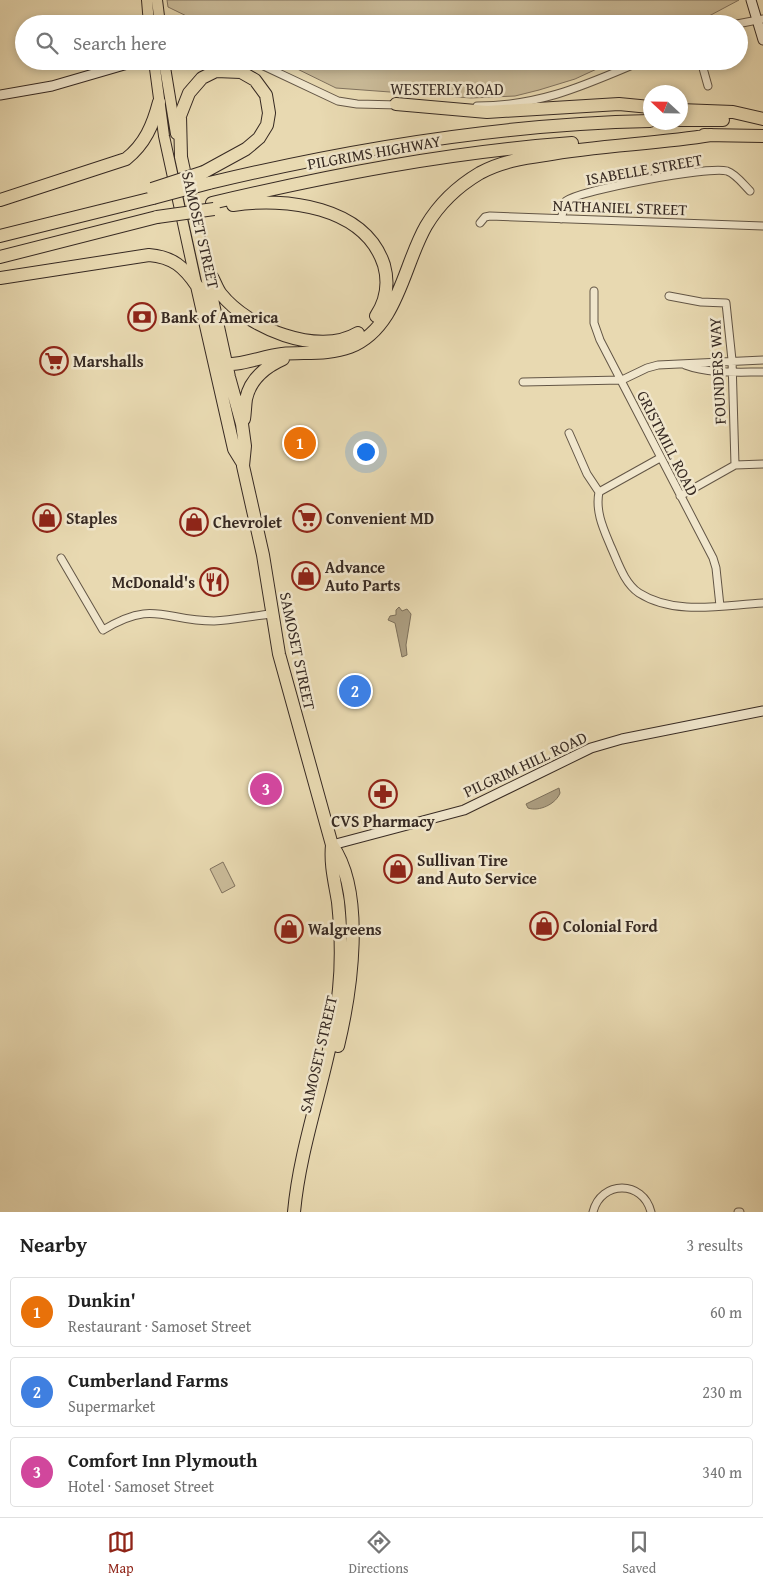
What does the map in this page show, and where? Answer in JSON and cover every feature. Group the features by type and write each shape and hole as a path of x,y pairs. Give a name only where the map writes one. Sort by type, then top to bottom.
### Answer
{"highway":[{"path":"0,236 97,211 124,197 152,193 207,178 246,150 259,138 267,125 269,113 268,100 260,84 249,75 234,70 216,71 195,85 184,102 180,116 181,157"},
{"path":"0,200 126,158 138,148 147,136 159,102"},
{"path":"396,104 487,112 619,104 643,106"},
{"path":"688,110 732,112 763,119"},
{"path":"688,120 763,119"},
{"name":"PILGRIMS HIGHWAY","path":"207,178 357,150 445,136 562,125 643,121"},
{"path":"221,365 282,354 349,347 379,326 386,317 420,238 435,213 455,190 481,173 513,161 544,155 710,135"},
{"name":"PILGRIMS HIGHWAY","path":"213,206 311,180 463,153 602,140 710,135 763,136"},
{"name":"SAMOSET STREET","path":"181,157 203,259 234,449 242,462 263,554 271,614 282,666 332,846 342,860 349,896 353,936 351,977 340,1037 308,1172 302,1212"},
{"path":"0,257 157,217 213,206 279,203 318,209 347,221 367,236 381,258 386,278 385,296 374,319 353,336 330,342 300,339 262,327 235,308 220,293 203,259"},
{"path":"0,278 149,255 168,258 177,262 188,272 197,286"},
{"name":"SAMOSET STREET","path":"197,286 221,365 242,424 245,446 242,462"},
{"path":"242,424 248,392 257,377 273,363 295,354"},
{"name":"SAMOSET STREET","path":"294,1212 301,1167 332,1036 340,988 340,934 330,862 332,846"}],"main road":[{"path":"147,0 148,15"},
{"path":"751,0 760,19 763,40"},
{"path":"0,95 52,86 107,70"},
{"name":"SAMOSET STREET","path":"155,70 159,102 177,199 197,286"},
{"name":"SAMOSET STREET","path":"166,70 181,157"},
{"name":"PILGRIM HILL ROAD","path":"332,846 464,810 591,748 622,739 763,711"}],"street":[{"name":"WESTERLY ROAD","path":"272,70 338,101 356,104 483,106 528,102 588,85 622,70"},
{"path":"704,70 708,86"},
{"name":"ISABELLE STREET","path":"561,219 566,200 590,191 716,170 732,173 750,191"},
{"name":"NATHANIEL STREET","path":"480,224 485,218 490,216 763,226"},
{"name":"GRISTMILL ROAD","path":"594,291 594,323 600,340 713,558 716,568 720,606"},
{"name":"FOUNDERS WAY","path":"669,296 702,302 726,303 732,360 735,465"},
{"path":"523,382 622,380 646,368 732,360 763,360"},
{"path":"682,364 694,368 732,373 763,372"},
{"path":"569,433 587,474 600,492"},
{"path":"660,458 600,492 597,502 602,526 623,574 638,592 665,604 689,607 763,603"},
{"path":"680,496 735,465 763,464"},
{"path":"62,558 103,630 137,614 154,612 214,621 271,614"},
{"path":"594,1212 601,1197 613,1189 628,1188 641,1194 651,1212"}],"shaded area":[{"path":"167,0 739,0 711,15 184,15 168,7"},
{"path":"299,70 594,70 575,79 515,96 471,98 336,88"},
{"path":"399,607 402,611 407,609 411,614 406,645 407,655 402,657 395,623 388,620 390,616 396,615 396,610"},
{"path":"559,788 560,793 558,797 551,804 537,809 528,808 526,804"},
{"path":"223,862 235,886 222,893 210,869"}],"place":[{"name":"Bank of America","path":"142,317"},
{"name":"Marshalls","path":"54,361"},
{"name":"Dunkin'","path":"300,443"},
{"name":"Staples","path":"47,518"},
{"name":"Convenient MD","path":"307,518"},
{"name":"Chevrolet","path":"194,522"},
{"name":"Advance Auto Parts","path":"306,576"},
{"name":"McDonald's","path":"214,582"},
{"name":"Cumberland Farms","path":"355,691"},
{"name":"Comfort Inn Plymouth","path":"266,789"},
{"name":"CVS Pharmacy","path":"383,794"},
{"name":"Sullivan Tire and Auto Service","path":"398,869"},
{"name":"Colonial Ford","path":"544,926"},
{"name":"Walgreens","path":"289,929"}]}
